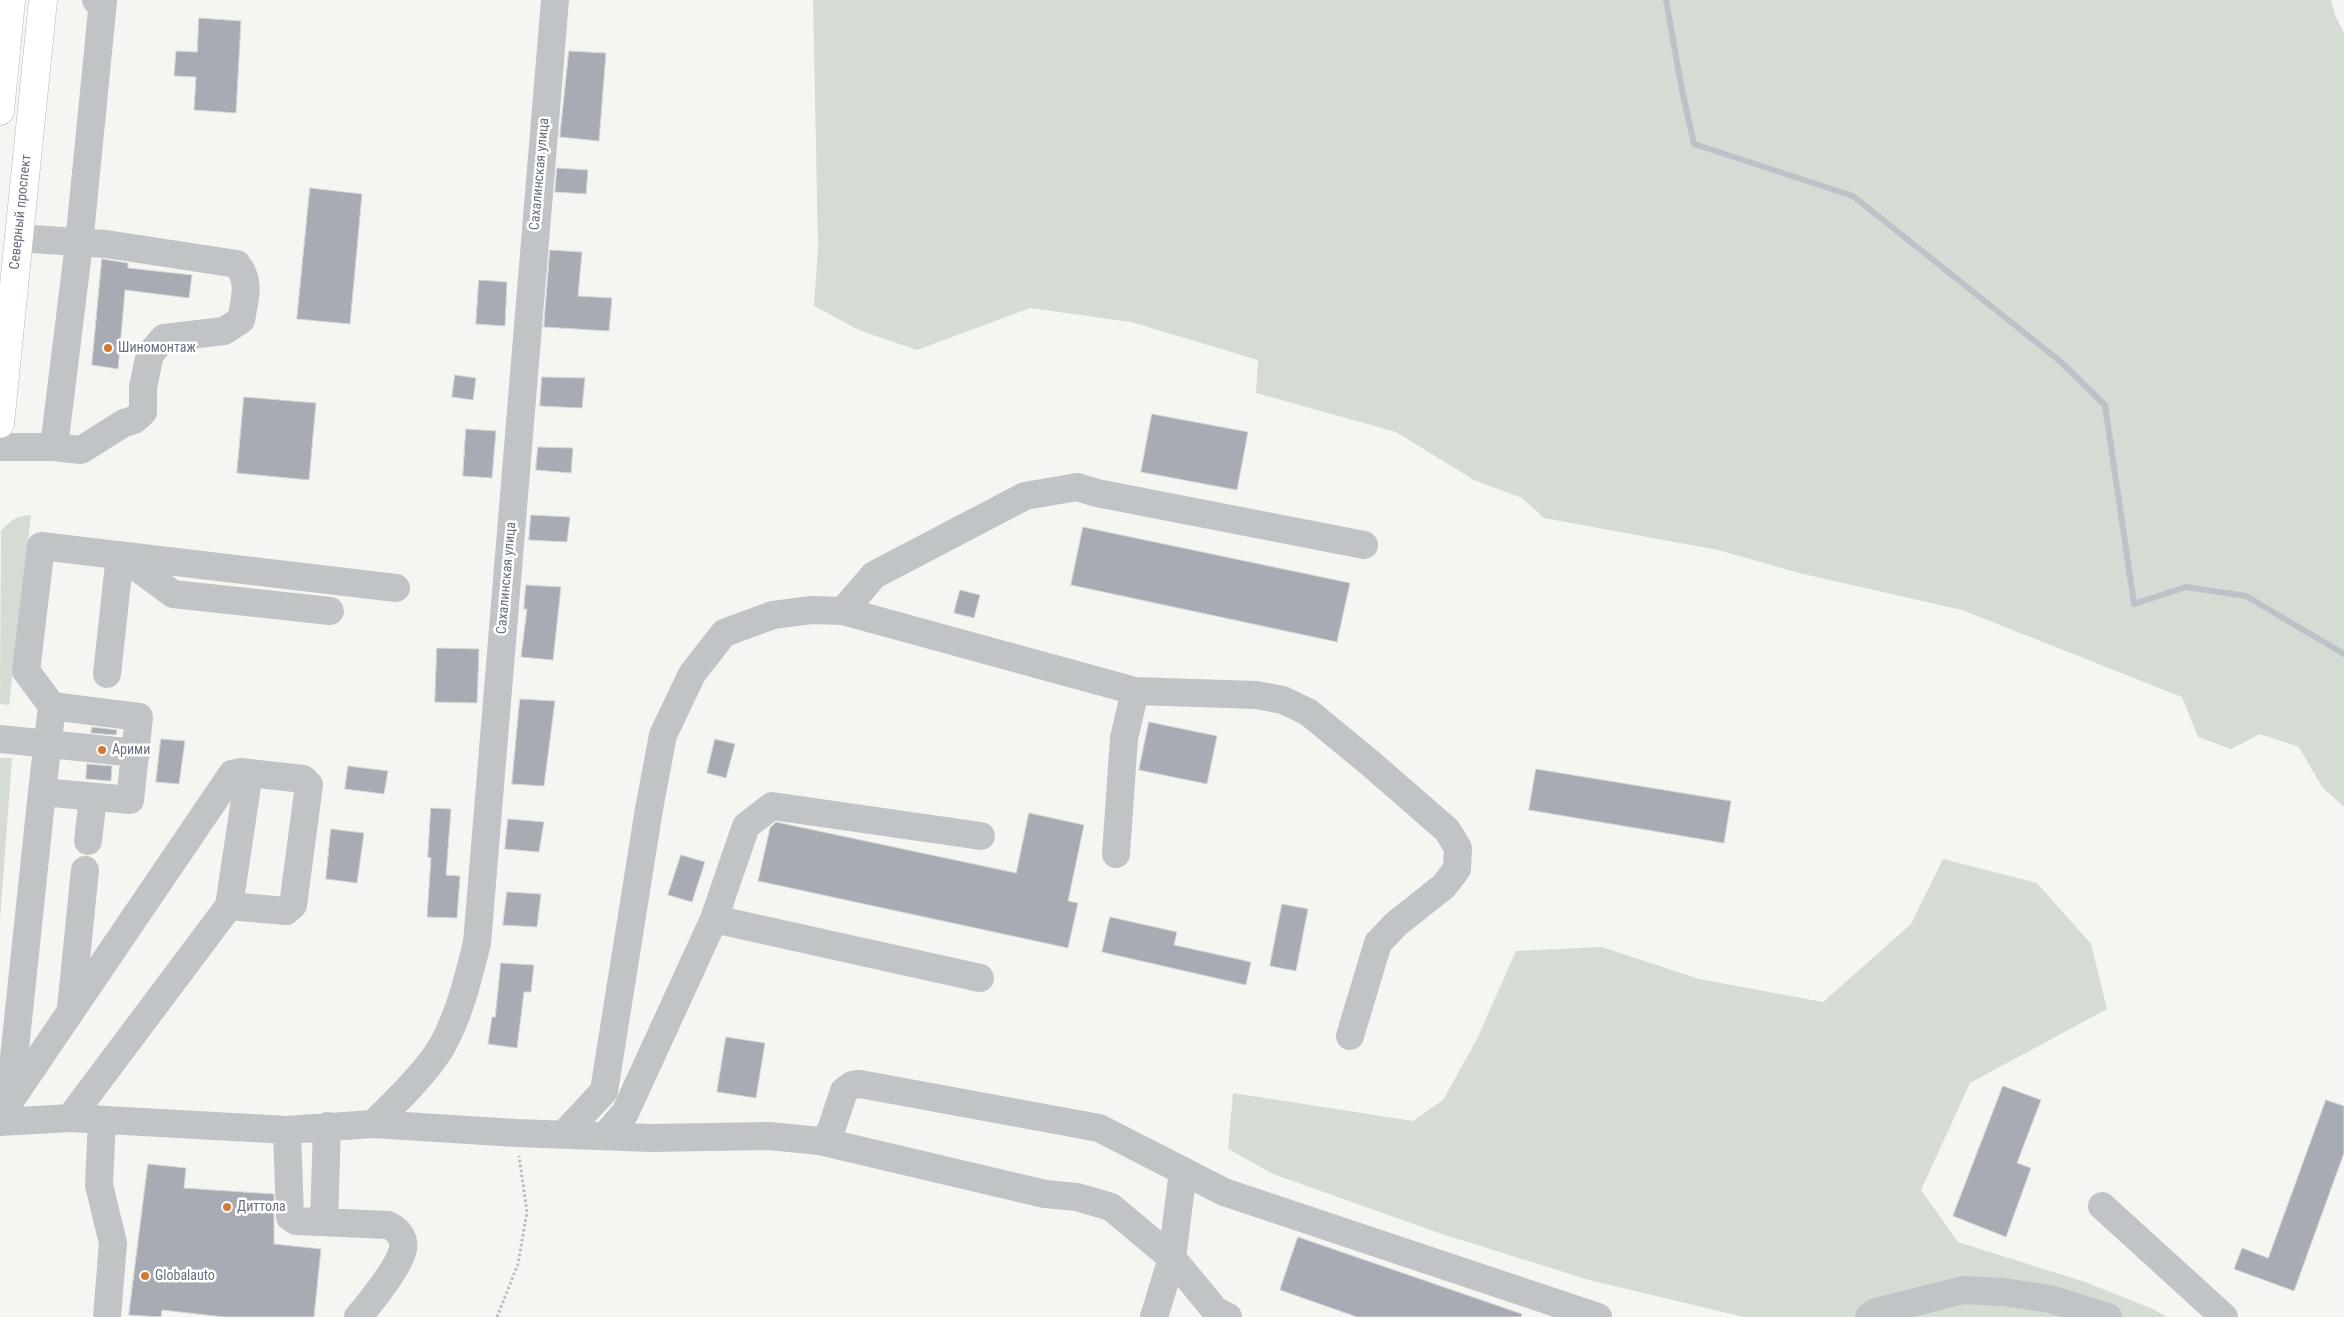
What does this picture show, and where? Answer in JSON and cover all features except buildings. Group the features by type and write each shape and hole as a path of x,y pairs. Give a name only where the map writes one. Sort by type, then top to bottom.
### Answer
{"main road":[{"path":"0,111 11,0"},
{"name":"Северный проспект","path":"0,424 42,0"}],"street":[{"path":"54,447 79,244 103,1 96,0"},
{"name":"Сахалинская улица","path":"373,1124 403,1095 442,1046 464,994 477,943 555,0"},
{"path":"0,447 54,447 81,450 124,423 134,420 143,412 144,387 150,354 159,343 164,338 224,331 241,320 246,296 245,274 237,264 106,244 79,244 18,238"},
{"path":"843,611 874,575 1025,496 1077,487 1097,493 1364,545"},
{"path":"6,1115 52,706 26,671 41,546 396,588"},
{"path":"120,555 173,594 330,611"},
{"path":"107,674 120,555"},
{"path":"565,1133 604,1091 649,808 663,735 692,674 724,633 773,615 811,610 843,611 1135,691 1256,695 1283,700 1308,712 1447,830 1458,848 1457,868 1444,886 1396,924 1378,943 1350,1036"},
{"path":"1116,854 1124,738 1135,691"},
{"path":"42,792 130,800 136,753 139,716 52,706"},
{"path":"0,739 136,753"},
{"path":"6,1115 71,1010 232,774 249,773 303,779 309,785 293,905 286,911 229,906"},
{"path":"70,1118 229,906 249,773"},
{"path":"88,841 93,797"},
{"path":"606,1135 625,1113 714,919 746,826 772,806 981,836"},
{"path":"71,1010 85,870"},
{"path":"714,919 980,978"},
{"path":"820,1141 831,1130 844,1090 852,1085 860,1084 1099,1128 1224,1192 1598,1317"},
{"path":"6,1115 287,1130 373,1124 516,1133 565,1133 651,1138 769,1136 820,1141 1045,1194 1077,1197 1111,1207 1172,1258 1215,1310 1228,1317"},
{"path":"102,1120 100,1185 113,1243 107,1317"},
{"path":"324,1222 327,1126"},
{"path":"287,1130 290,1217 296,1221 388,1225 397,1229 402,1238 403,1248 397,1261 376,1295 358,1317"},
{"path":"1154,1317 1172,1258 1183,1171"},
{"path":"2102,1206 2224,1317"},
{"path":"1869,1317 1876,1312 1963,1290 2003,1292 2050,1299 2108,1317"}],"path":[{"path":"497,1317 518,1264 527,1212 516,1133"}],"shaded area":[{"path":"813,0 2331,0 2335,15 2344,33 2344,807 2322,787 2299,747 2260,734 2231,749 2198,737 2182,697 1962,610 1799,573 1718,550 1544,518 1522,498 1474,480 1396,432 1256,393 1258,360 1131,322 1030,308 917,350 861,331 814,306 818,249"},
{"path":"31,515 9,705 0,704 1,531 14,519"},
{"path":"0,758 12,758 0,920"},
{"path":"1943,859 2037,883 2091,944 2107,1009 1970,1083 1921,1190 1958,1242 2085,1282 2153,1309 2166,1317 1744,1317 1589,1280 1439,1233 1273,1174 1228,1149 1233,1093 1413,1121 1443,1100 1477,1039 1516,951 1602,947 1699,979 1823,1002 1911,924"}],"waterway":[{"path":"1666,0 1694,144 1853,196 2061,362 2105,405 2134,604 2186,587 2246,596 2344,654"}],"place":[{"name":"Шиномонтаж","path":"108,348"},
{"name":"Арими","path":"102,750"},
{"name":"Диттола","path":"227,1207"},
{"name":"Globalauto","path":"145,1276"}]}
